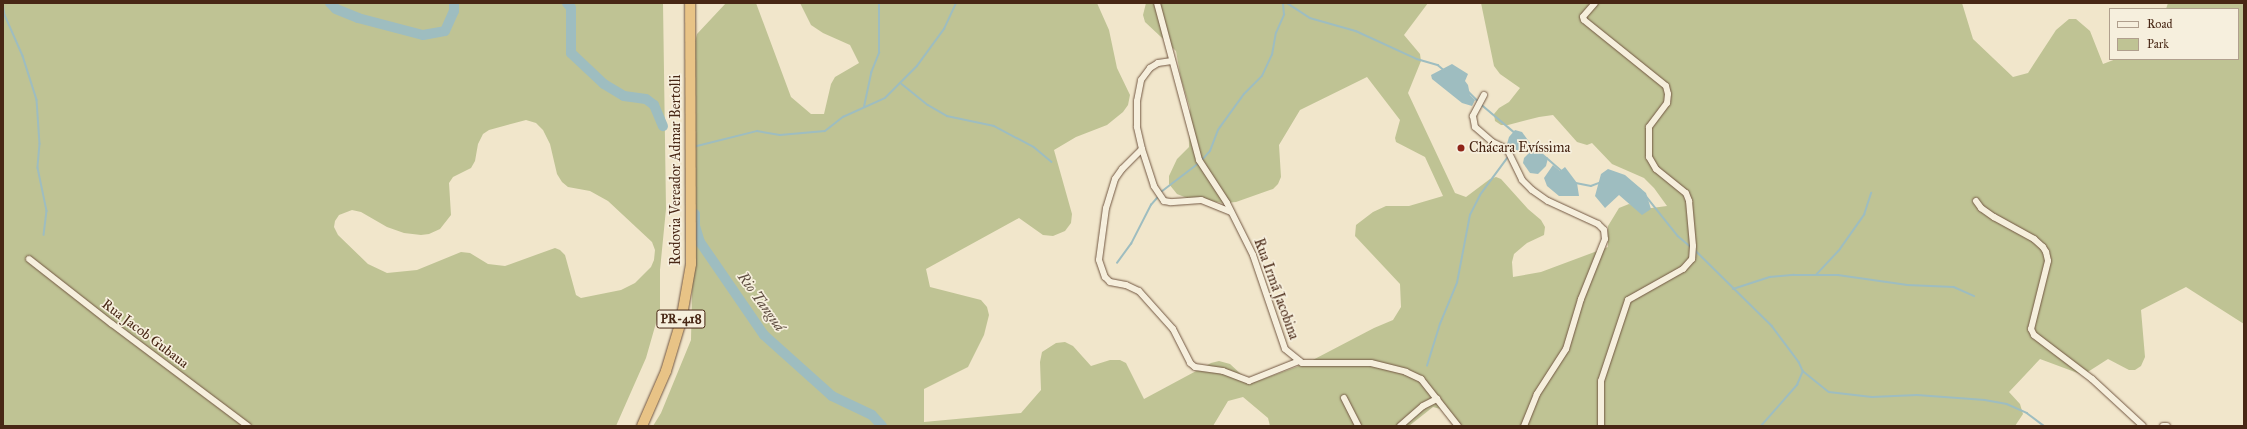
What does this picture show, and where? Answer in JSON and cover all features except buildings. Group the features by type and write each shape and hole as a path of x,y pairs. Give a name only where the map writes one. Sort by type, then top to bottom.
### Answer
{"highway":[{"name":"Rodovia Vereador Admar Bertolli","path":"642,426 666,371 681,321 691,264 690,3"}],"street":[{"name":"Rua Irmã Jacobina","path":"1157,3 1199,160 1231,212 1253,255 1285,350 1299,361"},
{"path":"1595,3 1584,17 1584,20 1666,86 1668,94 1667,103 1649,127 1649,157 1656,169 1686,193 1689,201 1693,246 1692,259 1683,269 1628,300 1601,381 1601,426"},
{"path":"1172,61 1158,63 1150,68 1141,80 1137,102 1137,127 1142,149 1154,186 1164,201 1201,200 1231,212"},
{"path":"1484,94 1473,116 1476,127 1492,142 1507,149 1522,180 1532,190 1548,201 1598,224 1604,230 1605,239 1581,300 1566,349 1537,394 1524,426"},
{"path":"1142,149 1122,169 1115,179 1106,208 1099,260 1105,276 1110,282 1126,285 1139,291 1173,329 1190,363 1195,367 1223,371 1249,381 1299,361 1302,363 1371,363 1406,372 1421,379 1458,426"},
{"path":"1976,201 1982,208 1994,217 2034,239 2046,252 2048,261 2031,329 2034,335 2092,379 2143,426"},
{"name":"Rua Jacob Gubaua","path":"29,259 112,324 248,426"},
{"path":"1344,398 1358,426"},
{"path":"1400,426 1423,406 1437,399"}],"green space":[{"path":"3,3 663,3 666,209 660,270 660,309 646,358 616,426 3,426","holes":["526,120 536,123 543,130 550,144 557,174 562,182 568,187 590,191 608,201 652,242 655,250 654,260 651,267 635,283 621,290 581,298 576,295 565,255 560,250 555,248 505,266 488,264 470,253 461,252 417,270 387,273 368,264 338,235 334,227 335,221 339,215 352,210 361,212 387,227 404,233 421,235 429,234 440,229 451,215 449,183 453,177 471,168 475,161 478,144 483,134 489,130"]},
{"path":"726,3 756,3 791,97 811,114 824,114 831,84 835,77 859,63 850,45 823,33 811,25 800,3 1097,3 1109,30 1117,68 1130,95 1128,105 1123,112 1107,125 1076,137 1054,150 1072,214 1071,223 1065,231 1053,236 1043,235 1019,218 926,269 930,287 981,300 987,307 989,315 984,335 968,367 924,389 924,422 1021,413 1041,390 1040,362 1042,352 1056,343 1065,342 1073,346 1091,366 1110,360 1120,360 1126,363 1144,399 1211,363 1219,361 1230,364 1243,376 1255,382 1307,363 1374,328 1393,320 1401,307 1400,284 1355,236 1356,225 1373,212 1386,206 1409,206 1443,196 1425,157 1396,142 1395,138 1400,120 1367,77 1300,110 1279,145 1281,177 1278,184 1273,189 1236,202 1224,203 1187,198 1177,194 1169,184 1169,176 1177,159 1189,147 1190,108 1181,79 1176,51 1145,22 1143,15 1146,3 1428,3 1404,35 1420,54 1421,61 1408,93 1455,193 1466,197 1490,179 1496,177 1501,179 1528,209 1541,220 1545,227 1544,235 1527,243 1514,254 1512,262 1513,277 1541,272 1608,247 1608,226 1619,208 1629,204 1644,209 1667,206 1654,188 1644,178 1612,164 1592,143 1587,145 1577,142 1553,115 1508,125 1501,125 1495,121 1494,114 1499,108 1509,102 1520,88 1500,74 1494,66 1481,3 1962,3 1973,39 2013,77 2028,73 2056,30 2069,19 2076,19 2090,31 2103,64 2113,60 2239,60 2239,8 2166,8 2168,3 2244,3 2244,324 2186,287 2141,310 2145,357 2141,366 2135,370 2129,370 2108,359 2083,375 2040,359 2009,392 2020,404 2023,414 2015,426 1455,426 1448,411 1433,407 1409,426 1270,426 1268,418 1243,397 1228,401 1213,426 653,426 661,413 691,340 696,115 695,42 697,34"}],"water":[{"path":"1452,64 1468,74 1465,81 1468,85 1470,95 1475,100 1472,106 1462,103 1432,79 1431,75"},
{"path":"1515,130 1522,132 1530,143 1527,149 1521,153 1507,144 1509,137"},
{"path":"1535,147 1548,158 1546,166 1538,174 1530,173 1523,163 1524,158"},
{"path":"1553,165 1560,171 1565,167 1577,183 1579,196 1559,196 1547,186 1544,178"},
{"path":"1608,169 1625,175 1646,193 1651,209 1642,215 1619,195 1605,208 1595,196 1601,174"}],"waterway":[{"path":"3,3 5,15 23,56 37,100 40,144 38,168 47,211 44,235"},
{"name":"Rio Tanguá","path":"330,3 336,9 358,18 423,35 445,31 454,11 454,3"},
{"name":"Rio Tanguá","path":"567,3 571,8 571,53 604,84 624,96 646,99 654,105 663,126"},
{"path":"864,107 871,73 879,53 879,3"},
{"path":"697,146 757,131 780,135 825,131 843,117 885,98 917,66 944,29 956,3"},
{"path":"1202,160 1210,151 1218,130 1244,94 1262,76 1272,55 1276,33 1284,15 1283,3"},
{"path":"1287,3 1310,18 1356,31 1417,59 1438,65 1444,70"},
{"path":"902,84 928,105 947,116 994,126 1034,147 1052,162"},
{"path":"1469,92 1479,102"},
{"path":"1482,105 1514,132"},
{"path":"1528,143 1536,150"},
{"path":"1427,366 1440,324 1457,283 1470,215 1480,195 1508,157"},
{"path":"1547,158 1562,171"},
{"path":"1161,192 1199,163"},
{"path":"1576,183 1591,186 1599,183"},
{"path":"1632,183 1641,190"},
{"path":"1816,275 1840,249 1864,215 1871,193"},
{"path":"1646,196 1678,236 1691,247"},
{"path":"1117,263 1131,244 1151,205 1158,197"},
{"name":"Rio Tanguá","path":"695,214 695,226 700,242 764,335 832,396 872,415 882,426"},
{"path":"1694,249 1772,326 1799,362 1803,371 1829,392 1872,397 1917,395 1985,400 2007,404 2027,413 2044,426"},
{"path":"1733,289 1770,277 1794,275 1838,275 1907,285 1954,287 1974,296"},
{"path":"1761,426 1797,385 1803,371"}],"place":[{"name":"Chácara Evíssima","path":"1461,148"}]}
